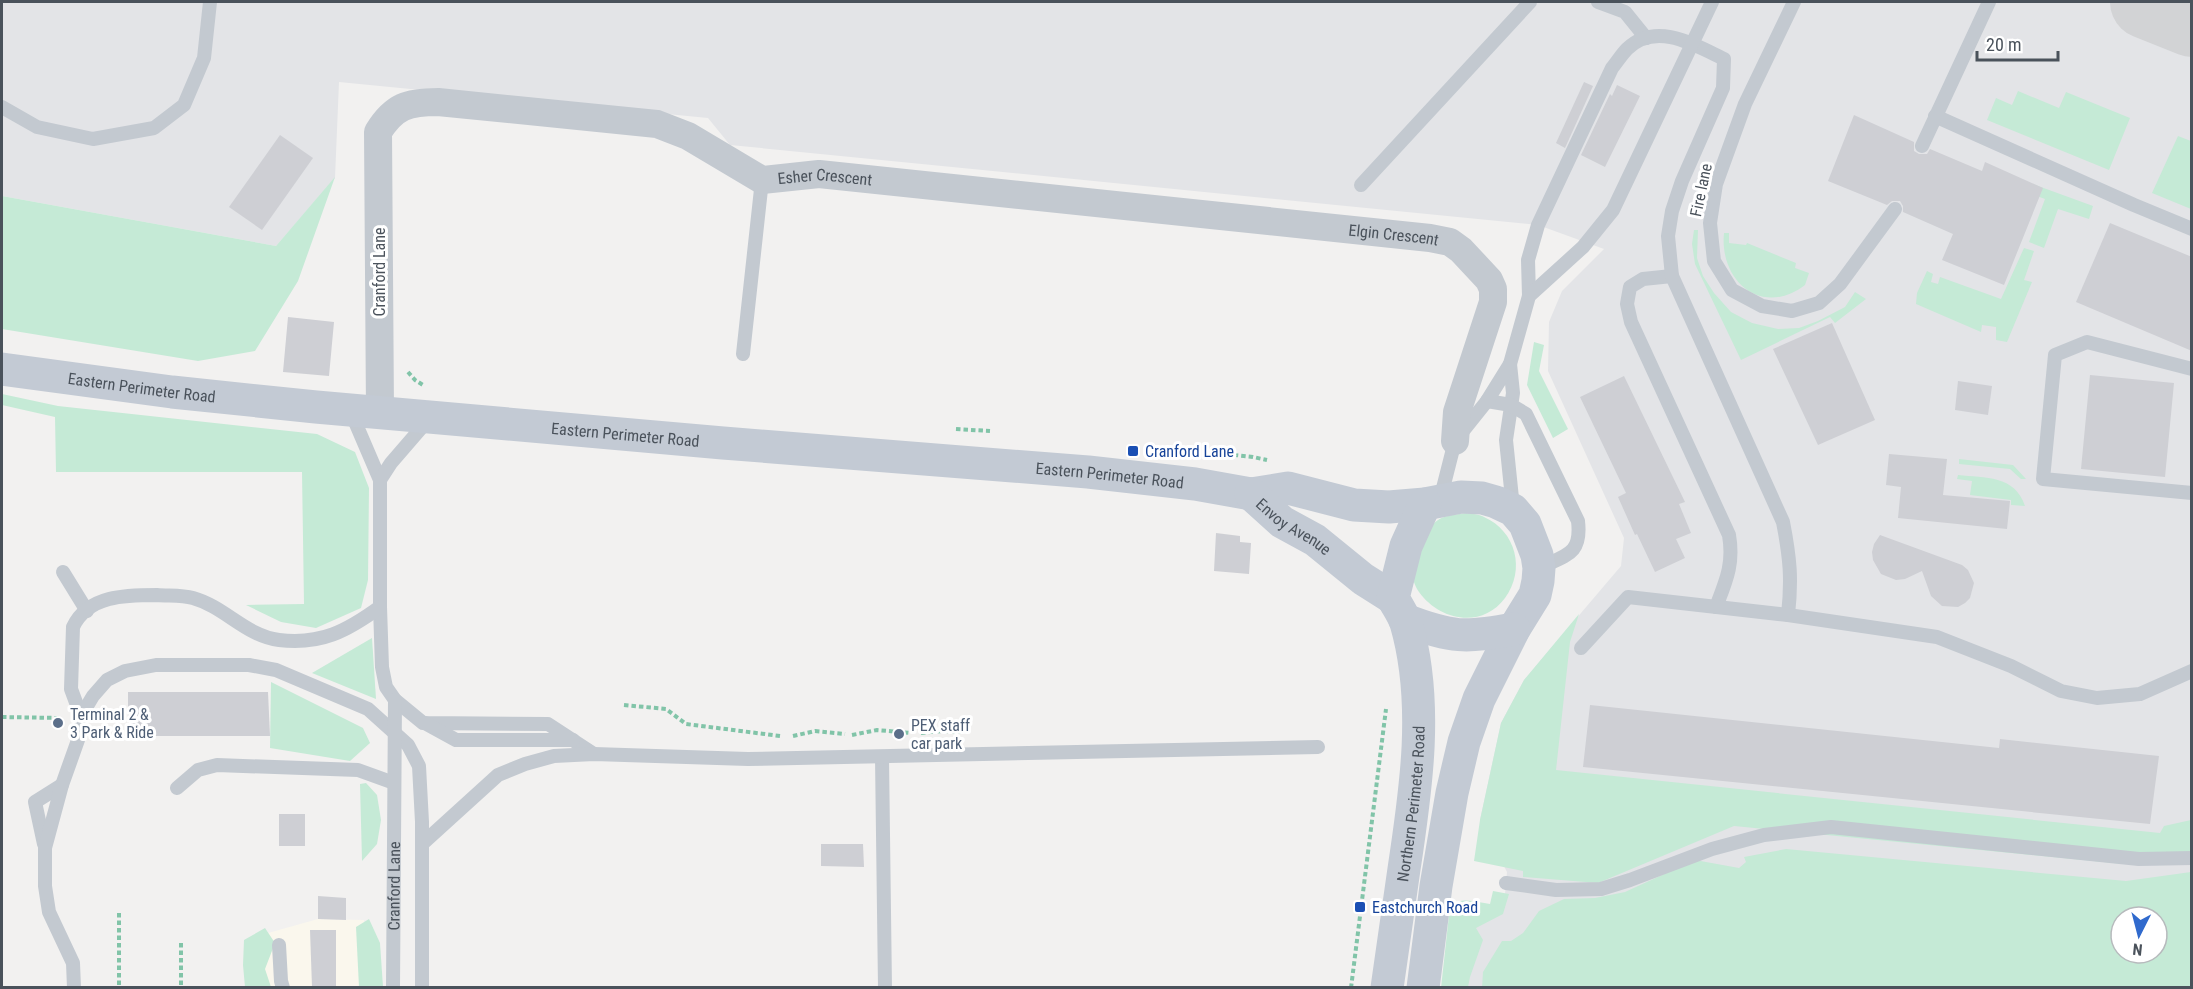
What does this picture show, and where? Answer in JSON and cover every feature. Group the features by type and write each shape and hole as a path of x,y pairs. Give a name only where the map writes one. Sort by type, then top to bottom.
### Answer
{"street":[{"name":"Cranford Lane","path":"365,411 378,132 393,112 402,107 425,102 645,122 670,127 762,180"},
{"name":"Esher Crescent","path":"762,180 819,174 1189,213"},
{"name":"Elgin Crescent","path":"1189,213 1431,238 1450,242 1461,250 1489,280 1493,289 1493,302 1457,412 1455,441"},
{"name":"Eastern Perimeter Road","path":"2,369 172,392 431,417 1088,472 1194,484 1251,494"},
{"name":"Envoy Avenue","path":"1251,494 1288,488 1354,505 1380,507 1432,502"},
{"name":"Envoy Avenue","path":"1251,494 1282,522 1316,540 1399,609"},
{"path":"1461,497 1482,498 1513,510 1525,524 1539,568 1535,595 1514,629 1475,636 1436,632 1399,609 1406,546 1432,502 1461,497"},
{"name":"Northern Perimeter Road","path":"1387,987 1408,843 1418,748 1414,670 1399,609"},
{"name":"Northern Perimeter Road","path":"1423,987 1438,874 1452,793 1464,742 1479,699 1514,629"}],"lane":[{"path":"2,108 37,127 93,139 154,128 184,105 204,58 210,2"},
{"path":"1361,185 1530,2"},
{"path":"1598,2 1625,12 1646,38"},
{"path":"1529,296 1582,247 1613,210 1712,2"},
{"name":"Fire lane","path":"1794,2 1745,104 1716,184 1710,223 1713,261 1732,290 1762,306 1792,311 1819,303 1840,284 1895,209"},
{"path":"1922,146 1989,2"},
{"path":"1432,502 1455,441 1487,401 1510,364 1529,296 1528,260 1538,225 1612,68 1628,48 1646,38 1669,36 1693,44 1724,59 1723,88 1682,181 1672,211 1668,236 1672,276 1783,522 1790,559 1791,585 1788,615"},
{"path":"1935,116 2192,229"},
{"name":"Esher Crescent","path":"743,354 762,180"},
{"path":"1672,276 1643,279 1630,287 1627,304 1631,322 1729,535 1732,552 1730,568 1716,608"},
{"path":"2192,369 2087,342 2055,355 2043,480 2192,493"},
{"path":"1510,364 1513,393 1506,440 1513,510"},
{"path":"1487,401 1511,405 1526,414 1578,521 1580,538 1576,548 1539,568"},
{"name":"Cranford Lane","path":"365,411 380,480 382,667 386,687 395,700 393,987"},
{"path":"380,480 431,417"},
{"path":"63,572 87,611"},
{"path":"81,716 71,689 73,627 77,618 100,601 133,595 193,598 213,606 260,636 295,641 319,640 334,635 380,607"},
{"path":"1581,648 1628,597 1788,615 1936,638 2011,666 2061,691 2097,698 2140,694 2192,672"},
{"path":"45,848 62,784 78,740 81,716 93,696 107,680 125,671 156,665 249,664 276,670 368,709 408,745 419,766 422,844 422,987"},
{"path":"395,700 423,723 548,723 594,754"},
{"path":"422,844 498,775 554,756 594,754 748,759 1318,747"},
{"path":"882,757 885,987"},
{"path":"177,788 198,770 217,765 358,770 394,783"},
{"path":"62,784 35,802 45,848 45,886 49,912 74,963 74,987"},
{"path":"1506,883 1556,890 1601,889 1712,849 1764,834 1831,827 2139,859 2192,858"},
{"path":"279,945 283,987"}],"path":[{"path":"1351,987 1387,701"},
{"path":"624,705 666,709 687,724 788,737 815,731 850,735 877,730 915,734 942,730 982,734 981,755"},
{"path":"2,717 59,717 58,734 78,740"},
{"path":"119,913 119,987"},
{"path":"181,943 181,987"}],"shaded area":[{"path":"2,2 2191,2 2191,987 1456,987 1462,933 1504,905 1507,872 1480,820 1501,723 1524,680 1621,566 1624,538 1548,371 1549,322 1562,291 1604,249 1538,225 730,145 708,118 339,82 335,178 276,246 2,196"},
{"path":"318,919 364,920 364,987 247,988 261,935"}],"green space":[{"path":"2018,91 2059,108 2066,92 2130,118 2109,170 1987,120 1996,98 2012,105"},
{"path":"2178,136 2191,141 2191,209 2152,193"},
{"path":"1997,171 2093,206 2089,219 2058,209 2044,248 2029,242 2045,199 1994,180"},
{"path":"335,177 298,281 255,351 198,361 2,329 2,196 276,246"},
{"path":"1694,230 1698,230 1697,258 1703,276 1731,312 1752,323 1778,329 1799,328 1845,307 1855,292 1866,299 1835,323 1830,317 1741,360 1695,264 1692,244"},
{"path":"1724,233 1729,233 1729,243 1746,245 1747,243 1796,263 1795,268 1809,273 1805,285 1789,294 1774,298 1759,296 1746,289 1728,266 1724,250"},
{"path":"2024,248 2034,251 2024,280 2032,282 2007,342 1996,340 1996,327 1982,325 1981,332 1916,304 1917,293 1927,271 1933,274 1931,282 1938,284 1940,277 2001,299"},
{"path":"1534,342 1544,345 1539,371 1568,429 1553,438 1527,385"},
{"path":"2,394 58,406 317,434 355,452 369,488 368,580 361,608 316,628 281,622 246,605 304,604 302,472 56,472 55,417 2,405"},
{"path":"1959,459 2013,465 2026,479 2021,479 2010,469 1959,464"},
{"path":"1958,475 1988,478 2007,483 2014,488 2025,506 2011,505 2011,500 1970,495 1972,481 1957,479"},
{"path":"1466,513 1482,516 1495,523 1504,532 1510,541 1516,564 1511,587 1496,608 1485,614 1461,618 1438,610 1428,602 1419,592 1412,573 1430,529 1437,520"},
{"path":"1579,614 1570,642 1556,770 2160,833 2164,826 2191,820 2191,856 2124,864 1734,826 1598,883 1523,877 1523,871 1474,861 1480,820 1501,723 1524,680"},
{"path":"372,638 376,699 312,673"},
{"path":"271,682 363,728 370,743 350,761 270,748"},
{"path":"366,783 377,795 381,820 377,844 362,861 360,784"},
{"path":"1786,849 2126,881 2191,872 2191,987 1482,988 1483,972 1502,941 1511,941 1523,933 1539,911 1564,899 1595,898 1625,892 1695,860 1739,868 1746,862 1744,857"},
{"path":"1493,891 1509,894 1503,914 1476,928 1483,940 1468,987 1441,988 1450,906 1464,900 1490,904"},
{"path":"369,919 380,943 383,987 359,987 356,927"},
{"path":"265,928 275,943 265,969 271,987 245,987 244,940"}],"building":[{"path":"1584,82 1593,86 1565,148 1556,143"},
{"path":"1617,85 1640,96 1605,167 1581,155 1610,94 1612,96"},
{"path":"1854,115 1914,142 1914,151 1919,154 1927,154 1930,149 1982,171 1985,162 2043,188 2004,285 1942,260 1953,234 1903,212 1900,201 1892,201 1887,205 1828,181"},
{"path":"280,135 313,158 262,230 229,207"},
{"path":"2110,223 2192,257 2192,351 2076,302"},
{"path":"288,317 334,322 329,376 283,372"},
{"path":"1832,323 1875,420 1818,445 1773,349"},
{"path":"2090,375 2174,383 2165,477 2081,469"},
{"path":"1624,376 1685,502 1679,504 1691,533 1676,539 1685,558 1655,572 1618,497 1626,493 1580,397"},
{"path":"1958,381 1992,386 1988,415 1955,410"},
{"path":"1889,454 1947,459 1943,495 2010,501 2007,529 1898,518 1901,487 1886,485"},
{"path":"1216,533 1240,536 1240,542 1251,543 1249,574 1214,571"},
{"path":"1880,535 1962,565 1968,570 1974,583 1970,598 1958,607 1942,606 1931,596 1922,571 1905,579 1896,580 1881,574 1873,560 1872,552"},
{"path":"128,692 268,692 270,736 128,736"},
{"path":"1590,705 1999,748 2000,739 2159,756 2150,824 1583,767"},
{"path":"279,814 305,814 305,846 279,846"},
{"path":"821,844 863,844 864,867 821,866"},
{"path":"318,896 346,898 346,920 318,919"},
{"path":"310,930 336,930 336,987 312,987"}],"taxiway":[{"path":"2147,2 2192,20"}],"place":[{"name":"Cranford Lane","path":"1133,451"},
{"name":"Terminal 2 & 3 Park & Ride","path":"58,723"},
{"name":"PEX staff car park","path":"899,734"},
{"name":"Eastchurch Road","path":"1360,907"}]}
